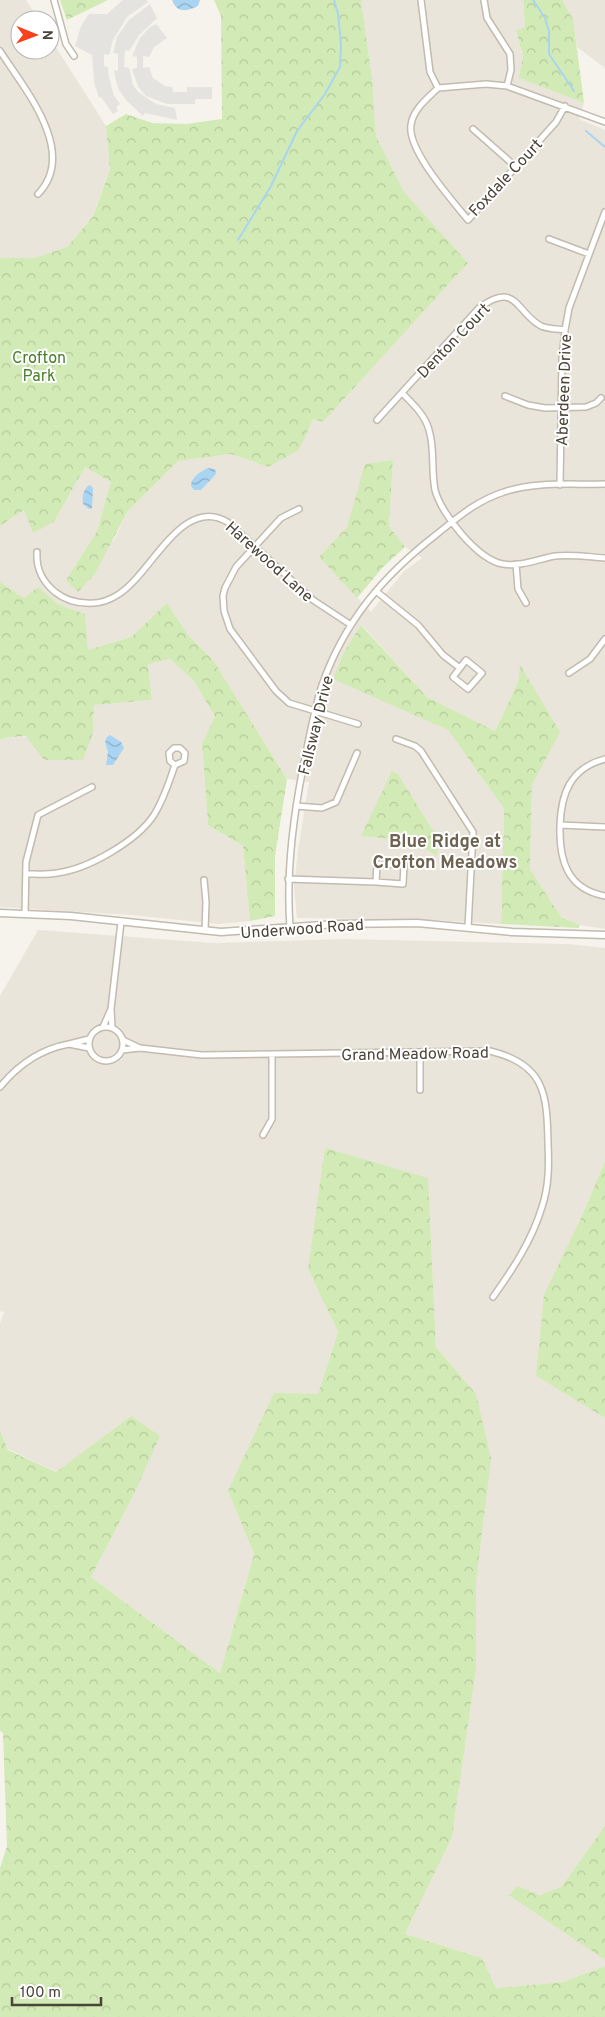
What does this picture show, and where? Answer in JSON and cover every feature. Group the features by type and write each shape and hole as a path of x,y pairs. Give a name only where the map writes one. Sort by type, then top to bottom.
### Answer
{"street":[{"path":"54,0 66,44 74,56"},
{"path":"421,0 430,72 438,88 486,84 507,86 605,122"},
{"path":"484,0 487,18 510,54 511,70 507,86"},
{"path":"0,50 2,58 42,117 48,131 51,153 50,176 45,188 38,194"},
{"name":"Foxdale Court","path":"438,88 415,112 411,125 412,140 436,181 468,220 556,122 564,106"},
{"path":"473,130 516,167"},
{"name":"Aberdeen Drive","path":"560,485 565,330 570,308 605,214"},
{"path":"549,239 589,254"},
{"name":"Denton Court","path":"377,420 479,308 491,300 502,297 508,298 543,326 565,330"},
{"path":"402,393 419,411 429,428 435,490 438,500 452,522 470,544 485,557 503,564 516,564 558,556 605,558"},
{"path":"505,396 536,407 562,408 586,407 596,403 601,398"},
{"name":"Fallsway Drive","path":"290,927 288,879 296,806 314,712 332,662 351,625 376,591 409,556 484,499 504,491 529,486 605,484"},
{"path":"299,509 281,518 236,567 228,580 223,596 226,620 230,628 288,703 358,724"},
{"name":"Harewood Lane","path":"36,552 38,568 53,590 72,601 93,603 111,599 126,589 182,527 192,519 205,516 224,519 320,605 351,625"},
{"path":"516,564 518,589 526,603"},
{"path":"376,591 418,625 443,655 460,668"},
{"path":"569,673 590,659 605,639"},
{"path":"466,660 482,673 468,689 453,677 460,668 466,660"},
{"path":"396,739 415,746 421,751 473,832 468,928"},
{"path":"296,806 322,808 336,802 357,753"},
{"path":"605,759 590,764 573,779 563,798 560,825 561,854 569,874 591,892 605,896"},
{"path":"26,874 58,873 79,867 130,840 154,815 165,794 175,765"},
{"path":"25,914 27,856 38,815 92,787"},
{"path":"560,825 605,827"},
{"path":"288,879 403,884 404,866 377,864 376,882"},
{"path":"204,880 206,902 205,931"},
{"name":"Underwood Road","path":"0,914 71,916 205,931 240,932 337,924 417,923 512,932 605,934"},
{"path":"112,1028 111,1009 121,922"},
{"path":"103,1027 111,1009"},
{"path":"0,1087 11,1074 25,1063 48,1050 89,1039 96,1030 103,1027 112,1028 120,1034 123,1040 122,1050 116,1058 107,1062 94,1057 89,1048 89,1039"},
{"name":"Grand Meadow Road","path":"123,1040 140,1048"},
{"path":"70,1044 89,1048"},
{"name":"Grand Meadow Road","path":"122,1050 140,1048 202,1055 490,1051 506,1054 521,1062 533,1074 541,1086 546,1102 549,1175 547,1191 533,1232 522,1254 493,1297"},
{"path":"420,1052 420,1090"},
{"path":"264,1136 272,1119 272,1055"}],"shaded area":[{"path":"0,0 26,0 32,10 10,10 10,60 60,60 60,54 106,126 110,170 93,215 67,247 34,258 0,258"},
{"path":"123,0 147,0 148,2 127,17 113,40 109,55 104,54 104,66 108,67 114,96 120,104 116,107 118,111 113,114 101,97 99,98 94,82 92,55 75,46 81,26 89,14 107,14"},
{"path":"361,0 523,0 525,27 516,32 523,56 520,78 584,103 579,119 605,130 605,929 580,925 561,917 530,869 532,785 559,732 520,666 518,682 495,731 427,697 362,625 344,652 406,711 448,730 504,809 501,924 433,920 297,918 294,887 309,782 287,779 213,660 188,635 167,603 131,637 88,650 85,614 58,604 38,587 24,598 0,582 0,526 24,510 54,522 85,467 111,482 97,531 66,580 114,540 128,511 178,461 231,454 268,467 313,419 323,422 468,263 404,192 376,136 372,78","holes":["393,460 389,526 405,547 422,558 403,572 371,612 319,557 347,527","392,772 398,774 439,840 437,855 414,841"]},
{"path":"562,0 605,0 605,68 577,47 573,19"},
{"path":"150,4 157,18 139,35 129,51 125,50 124,67 129,68 133,85 138,92 156,104 175,108 177,120 145,113 143,116 127,101 119,90 116,81 114,71 118,70 118,54 113,53 117,37 129,20"},
{"path":"156,24 167,38 154,47 149,57 143,56 143,68 149,67 153,78 165,86 172,87 173,92 187,92 187,87 212,87 212,99 195,99 195,104 167,104 146,96 138,86 132,69 137,68 137,57 132,56 140,38 149,28"},
{"path":"170,659 194,681 215,718 202,743 208,825 243,846 250,921 219,924 131,915 0,907 0,740 4,738 93,733 94,705 152,700 148,663"},
{"path":"38,930 214,943 346,939 568,944 605,948 605,1161 581,1218 536,1376 605,1418 605,1826 561,1887 540,1895 517,1887 509,1894 605,1960 605,1966 563,1982 496,1988 482,1958 405,1934 452,1837 476,1669 476,1394 436,1347 430,1222 308,1269 338,1332 318,1394 228,1491 254,1554 220,1673 91,1577 133,1496 131,1416 57,1472 8,1449 0,1430 0,1323 4,1312 0,1311 0,996"}],"green space":[{"path":"60,0 108,0 67,20"},
{"name":"Crofton Park","path":"214,0 361,0 372,78 376,136 404,192 468,263 323,422 313,419 299,450 268,467 231,454 178,461 128,511 94,575 78,592 66,580 97,531 111,482 85,467 54,522 33,533 24,510 0,526 0,258 34,258 67,247 93,216 110,170 106,126 126,114 152,123 186,124 222,119 221,16"},
{"path":"523,0 562,0 573,19 584,103 519,78 523,56 516,31 525,27"},
{"path":"393,460 389,526 405,547 383,567 357,598 319,557 347,527 365,464"},
{"path":"0,582 24,598 38,587 58,604 85,614 88,650 131,637 167,603 188,635 213,660 287,779 275,856 275,916 250,921 243,846 208,825 202,743 215,717 194,681 170,659 148,664 152,700 94,705 93,733 83,760 44,760 26,736 0,740"},
{"path":"361,625 427,697 495,731 518,682 520,665 560,732 532,785 530,869 561,917 580,925 578,928 501,924 504,809 448,730 333,679 344,652"},
{"path":"392,771 398,774 439,840 437,856 414,841 361,836"},
{"path":"325,1148 428,1178 436,1347 476,1394 491,1458 476,1582 476,1669 452,1837 405,1934 482,1958 496,1988 563,1982 605,1966 605,2017 0,2017 0,1868 7,1846 3,1733 0,1731 0,1430 8,1450 56,1472 131,1416 160,1436 133,1496 91,1577 220,1673 254,1554 228,1491 274,1393 318,1394 338,1332 308,1269"},
{"path":"605,1161 605,1418 536,1376 544,1295 581,1218"},
{"path":"605,1826 605,1960 509,1895 517,1886 540,1895 561,1887"}],"water":[{"path":"172,0 200,0 198,6 182,10 176,7"},
{"path":"208,468 215,469 216,474 201,490 194,490 191,483 194,477"},
{"path":"90,485 93,488 92,508 89,509 83,504 83,499 84,491"},
{"path":"110,735 121,742 124,748 113,765 106,765 108,752 105,742"}],"waterway":[{"path":"238,240 271,186 297,131 325,94 340,67 341,44 338,14 334,0"},
{"path":"533,0 545,18 549,31 549,54 574,91"},
{"path":"586,131 605,147"}],"district":[{"name":"Blue Ridge at Crofton Meadows","path":"445,851"}]}
